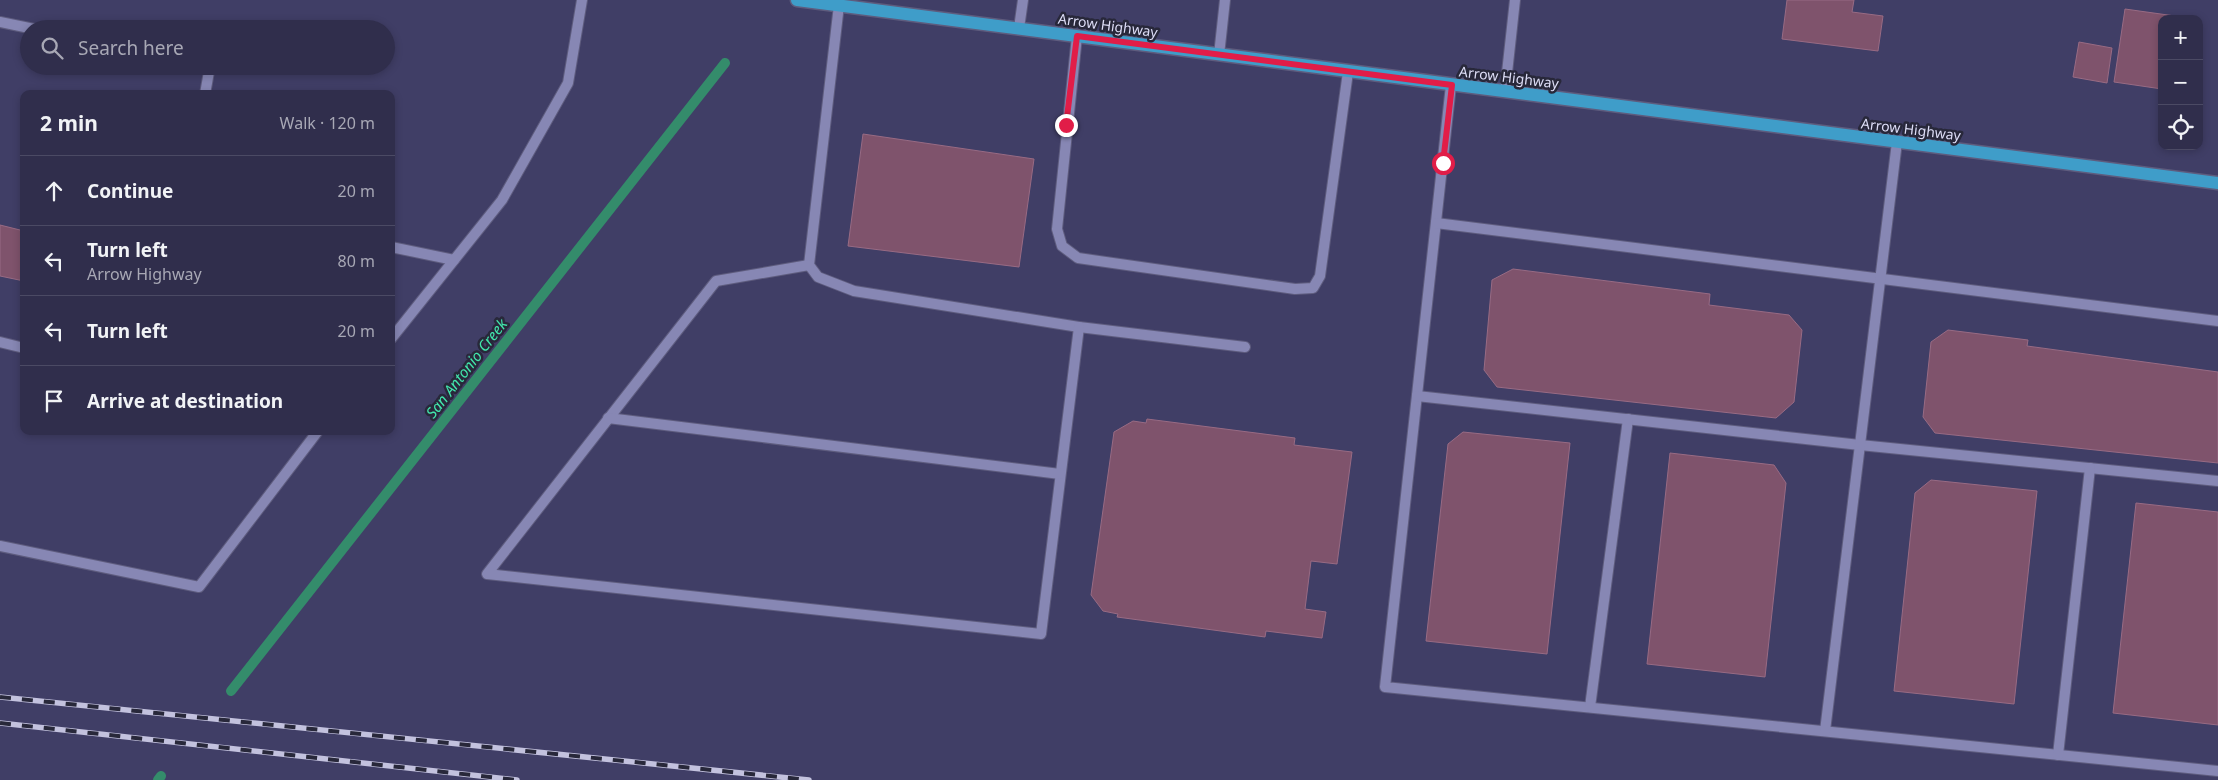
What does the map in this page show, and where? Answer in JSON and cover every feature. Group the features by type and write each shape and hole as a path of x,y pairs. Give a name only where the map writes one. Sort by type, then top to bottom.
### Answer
{"main road":[{"name":"Arrow Highway","path":"797,0 2218,183"}],"lane":[{"path":"395,334 502,200 568,83 582,0"},
{"path":"1019,28 1023,0"},
{"path":"1219,55 1225,0"},
{"path":"1505,91 1515,0"},
{"path":"839,5 809,265 818,277 854,291 1078,327 1245,347"},
{"path":"0,22 20,26"},
{"path":"1077,36 1057,229 1062,246 1078,258 1295,289 1313,288 1320,276 1348,72"},
{"path":"205,90 208,75"},
{"path":"1452,85 1386,687 2218,770"},
{"path":"1825,731 1897,142"},
{"path":"1436,223 2218,322"},
{"path":"395,248 454,260"},
{"path":"809,265 716,281 487,574 1041,634 1078,327"},
{"path":"0,342 20,347"},
{"path":"1417,396 1860,445 2218,481"},
{"path":"608,418 1060,474"},
{"path":"1590,707 1628,419"},
{"path":"0,546 199,587 315,435"},
{"path":"2058,755 2090,468"}],"building":[{"path":"1787,0 1854,0 1852,12 1883,16 1878,51 1782,39"},
{"path":"2125,9 2168,15 2158,15 2158,88 2114,82"},
{"path":"2079,42 2112,48 2107,83 2073,77"},
{"path":"863,134 1034,159 1019,267 848,246"},
{"path":"0,225 20,230 20,280 0,276"},
{"path":"1513,269 1710,294 1709,305 1789,315 1802,330 1794,402 1776,418 1497,387 1484,370 1492,280"},
{"path":"1948,330 2028,340 2027,346 2218,372 2218,463 1935,433 1923,417 1931,342"},
{"path":"1147,419 1295,438 1294,445 1352,452 1337,564 1311,561 1305,609 1326,612 1322,638 1266,631 1265,637 1117,617 1118,614 1103,611 1091,595 1114,432 1133,421 1146,423"},
{"path":"1463,432 1570,443 1547,654 1426,641 1448,444"},
{"path":"1670,453 1774,465 1786,483 1765,677 1647,664"},
{"path":"1931,480 2037,491 2014,704 1894,691 1915,493"},
{"path":"2136,503 2218,512 2218,725 2113,713"}],"waterway":[{"name":"San Antonio Creek","path":"231,691 725,63"},
{"name":"San Antonio Creek","path":"158,780 161,776"}],"railway":[{"path":"0,697 809,780"},
{"path":"0,723 517,780"}],"route":[{"path":"1066,125 1077,36 1452,85 1443,163"}]}
